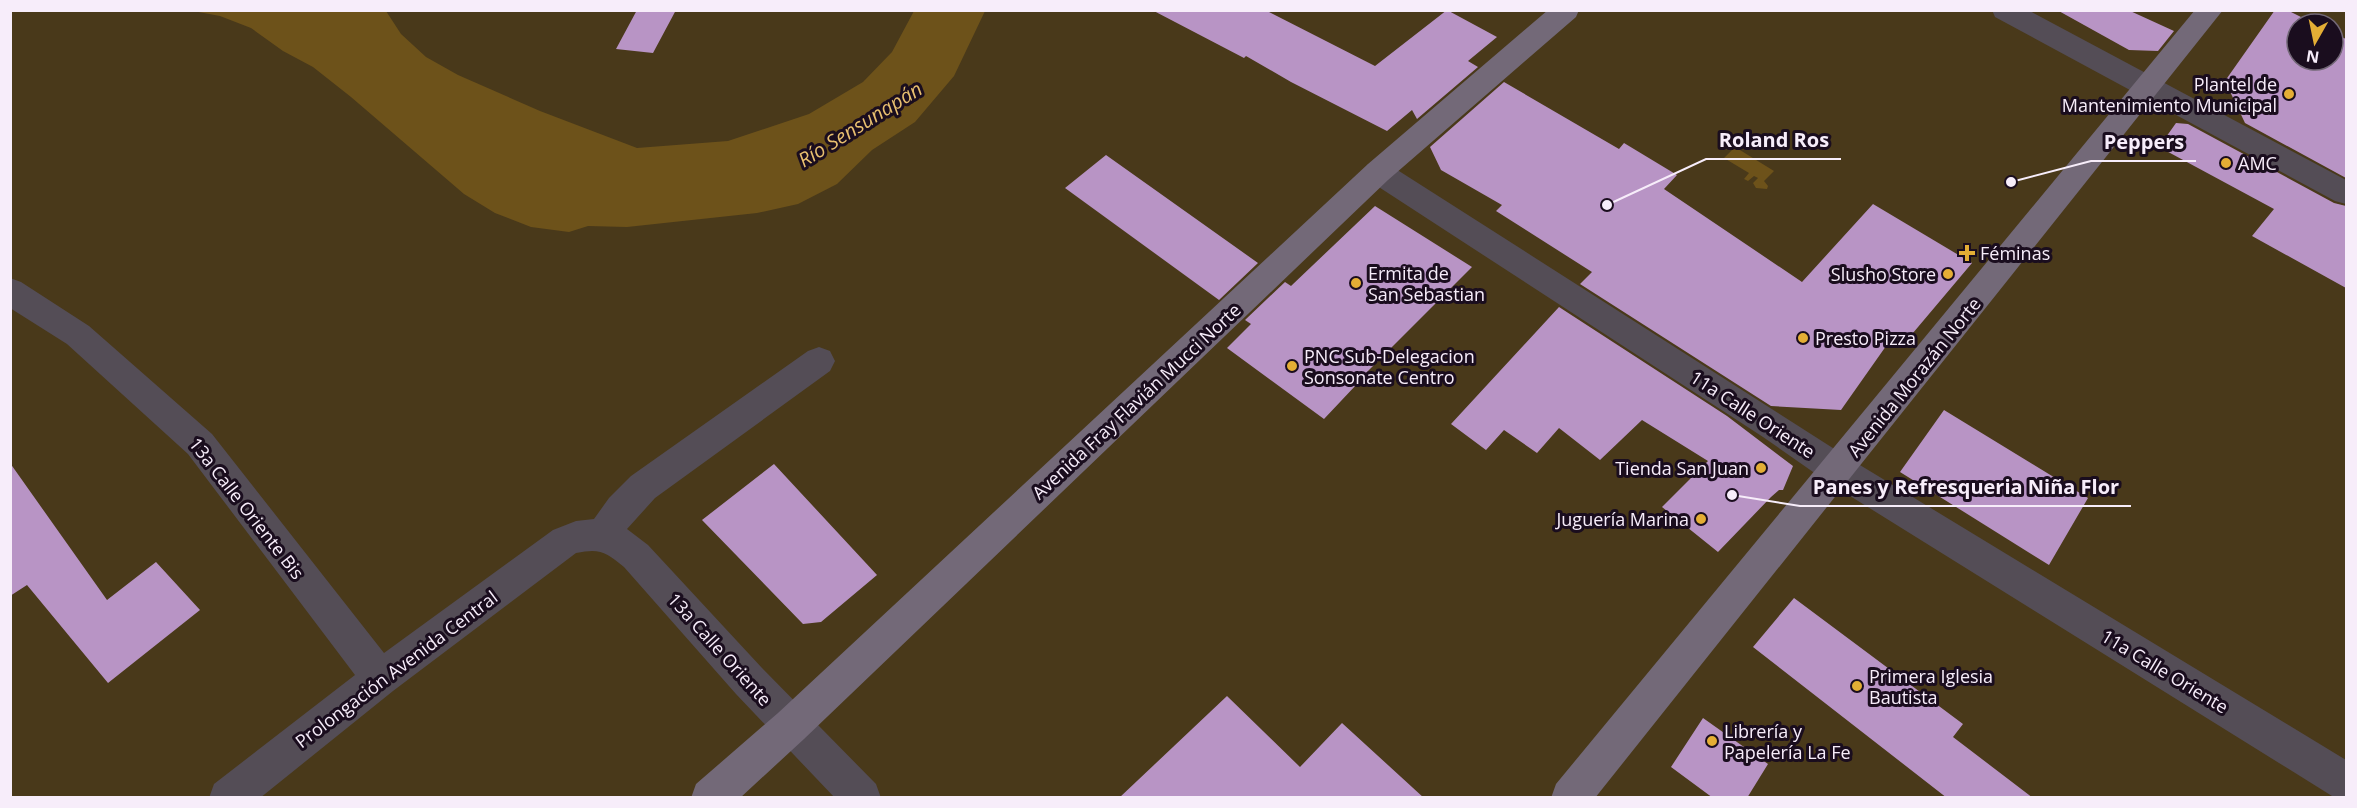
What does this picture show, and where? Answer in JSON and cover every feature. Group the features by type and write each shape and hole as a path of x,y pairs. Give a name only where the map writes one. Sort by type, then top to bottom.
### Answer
{"main road":[{"name":"Avenida Fray Flavián Mucci Norte","path":"710,798 791,726 1378,172 1566,10"},
{"name":"Avenida Morazán Norte","path":"1570,798 2210,10"}],"street":[{"path":"2005,10 2346,193"},
{"name":"11a Calle Oriente","path":"1378,172 1775,427 1838,470 2346,782"},
{"name":"13a Calle Oriente Bis","path":"10,291 78,334 200,444 380,678"},
{"path":"603,534 621,509 643,487 819,361"},
{"name":"Prolongación Avenida Central","path":"228,798 380,678 565,542 583,534 603,534"},
{"name":"13a Calle Oriente","path":"603,534 620,542 636,556 791,726 862,798"}],"shaded area":[{"path":"10,11 2346,11 2346,797 11,797"}],"water":[{"name":"Río Sensunapán","path":"193,11 386,11 401,34 426,57 458,75 540,111 637,148 728,141 809,114 863,82 892,52 914,11 985,11 954,76 915,122 872,150 837,184 798,204 757,213 627,227 588,226 569,232 531,227 495,213 464,194 313,67 283,51 251,28 220,16"},
{"path":"1735,147 1774,171 1764,181 1768,186 1767,189 1756,188 1753,183 1758,178 1754,176 1748,181 1744,179 1749,173 1724,158"}],"building":[{"path":"637,10 676,10 653,53 616,49"},
{"path":"1152,10 1265,10 1375,66 1447,10 1497,37 1468,61 1478,67 1417,119 1412,110 1387,131 1291,82 1246,56 1244,58"},
{"path":"2057,10 2128,10 2174,31 2158,51 2129,50"},
{"name":"Plantel de Mantenimiento Municipal","path":"2275,10 2291,12 2285,12 2285,72 2345,72 2346,39 2346,178 2245,123 2225,81"},
{"path":"1504,82 1619,149 1624,143 1677,175 1664,189 1802,282 1873,204 1972,263 1902,346 1891,339 1841,410 1771,406 1580,284 1592,272 1496,211 1502,205 1441,170 1430,147"},
{"path":"2176,123 2188,124 2334,203 2346,206 2346,288 2252,236 2274,209 2159,147"},
{"path":"1106,155 1258,263 1219,300 1065,188"},
{"path":"1375,206 1472,267 1356,383 1324,419 1227,348 1251,324 1245,320 1285,282 1291,286"},
{"path":"1559,307 1727,416 1793,466 1783,490 1779,490 1771,497 1718,552 1662,507 1708,461 1642,420 1600,460 1559,428 1537,453 1504,430 1486,450 1451,424"},
{"path":"1944,410 2088,498 2049,565 1900,472"},
{"path":"10,463 107,600 156,562 200,610 108,683 27,585 10,596"},
{"path":"774,464 877,575 821,622 803,624 702,520"},
{"name":"Primera Iglesia Bautista","path":"1794,598 1963,724 1953,737 2033,798 1947,798 1753,647"},
{"path":"1227,696 1300,767 1342,723 1424,798 1119,798"},
{"name":"Librería y Papelería La Fe","path":"1703,718 1768,764 1747,798 1713,798 1671,767"}],"place":[{"name":"Plantel de Mantenimiento Municipal","path":"2289,94"},
{"name":"AMC","path":"2226,163"},
{"name":"Peppers","path":"2011,182"},
{"name":"Roland Ros","path":"1607,205"},
{"name":"Féminas","path":"1967,253"},
{"name":"Slusho Store","path":"1948,274"},
{"name":"Ermita de San Sebastian","path":"1356,283"},
{"name":"Presto Pizza","path":"1803,338"},
{"name":"PNC Sub-Delegacion Sonsonate Centro","path":"1292,366"},
{"name":"Tienda San Juan","path":"1761,468"},
{"name":"Panes y Refresqueria Niña Flor","path":"1732,495"},
{"name":"Juguería Marina","path":"1701,519"},
{"name":"Primera Iglesia Bautista","path":"1857,686"},
{"name":"Librería y Papelería La Fe","path":"1712,741"}]}
